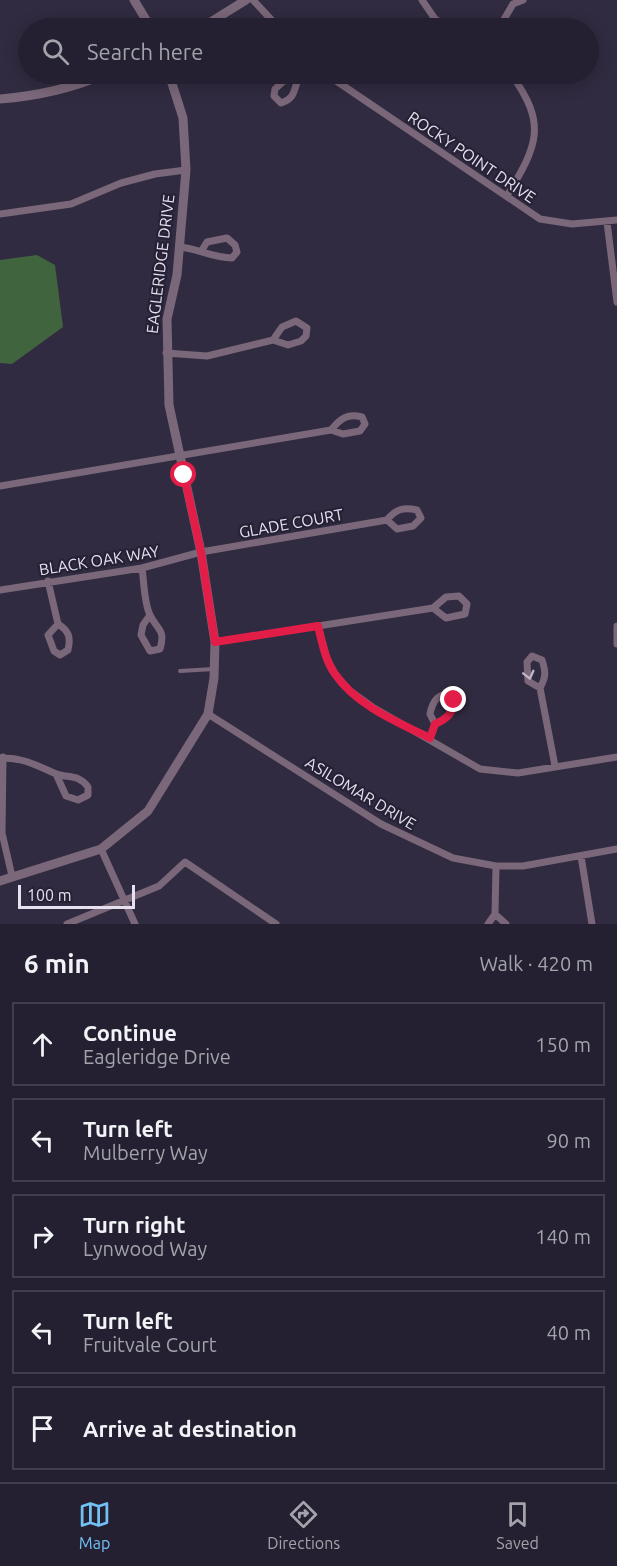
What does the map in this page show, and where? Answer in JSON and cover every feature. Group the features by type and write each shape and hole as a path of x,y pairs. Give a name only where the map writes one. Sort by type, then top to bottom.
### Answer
{"street":[{"path":"134,0 145,18"},
{"path":"217,18 246,0"},
{"path":"253,0 270,18"},
{"path":"422,0 434,18"},
{"path":"504,18 512,2 523,0"},
{"path":"0,99 36,96 82,84"},
{"name":"EAGLERIDGE DRIVE","path":"0,881 101,849 148,811 208,714 215,669 215,642 201,552 169,405 166,353 167,319 180,247 186,170 183,118 172,84"},
{"name":"ROCKY POINT DRIVE","path":"341,84 540,219 572,224 617,220"},
{"path":"507,196 535,144 534,117 518,84"},
{"path":"0,214 71,204 121,183 156,174 186,170"},
{"path":"607,222 617,302"},
{"path":"180,247 202,250 215,258 232,258 237,252 235,245 227,238 207,242 202,250"},
{"path":"166,353 207,356 273,340 288,345 301,341 306,336 307,328 296,321 282,327 273,340"},
{"path":"0,486 331,430"},
{"name":"GLADE COURT","path":"201,552 387,520 394,511 405,508 417,510 421,518 413,526 397,529 387,520"},
{"name":"BLACK OAK WAY","path":"0,590 142,568 201,552"},
{"path":"142,568 150,615 158,624 162,640 160,649 150,651 141,635 143,625 150,615"},
{"path":"48,582 58,624"},
{"path":"215,642 433,608 446,597 459,596 466,604 465,614 446,618 433,608"},
{"path":"318,626 327,659 335,674 349,690 374,708 430,738 480,769 518,773 617,757"},
{"path":"617,626 617,644"},
{"path":"540,688 555,766"},
{"name":"ASILOMAR DRIVE","path":"208,714 381,824 453,858 496,866 542,864 617,849"},
{"path":"430,738 435,724"},
{"path":"12,876 2,833 1,758 33,762 56,774 81,779 88,787 88,795 78,800 66,796 56,774"},
{"path":"101,849 135,924"},
{"path":"581,856 592,924"},
{"path":"67,924 126,902 159,886 185,862 276,924"},
{"path":"488,924 495,914 496,866"},
{"path":"495,914 506,924"}],"lane":[{"path":"180,671 198,668 215,669"}],"green space":[{"path":"37,255 55,265 63,327 12,364 0,363 0,260"}],"route":[{"path":"184,475 201,552 215,642 318,626 327,659 335,674 349,690 397,722 430,738 435,724 445,720 453,709 454,700"}]}
